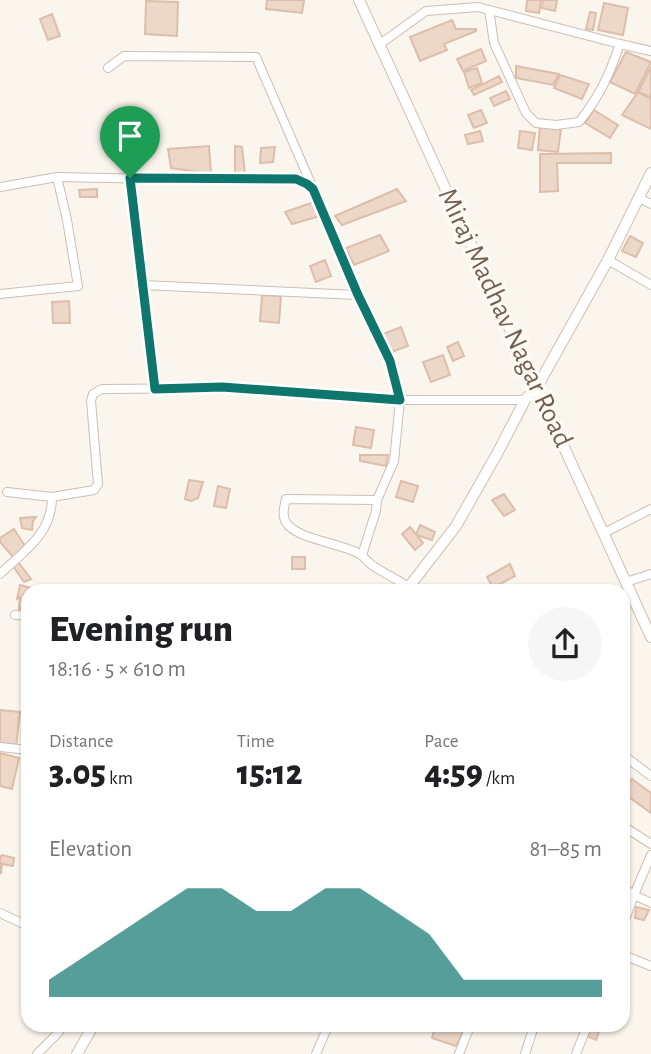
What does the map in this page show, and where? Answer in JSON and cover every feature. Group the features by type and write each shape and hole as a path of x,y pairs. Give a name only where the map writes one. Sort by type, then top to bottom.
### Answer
{"street":[{"name":"Miraj Madhav Nagar Road","path":"359,0 626,582"},
{"path":"380,44 426,11 478,7 651,51"},
{"path":"489,9 498,53 526,113 536,123 556,125 579,122 607,80 620,44"},
{"path":"108,68 124,56 256,57 358,295 390,361 400,400 394,461 377,500 362,555"},
{"path":"414,584 456,526 525,400 537,387 608,260 651,173"},
{"path":"0,187 57,177 296,179 313,189"},
{"path":"0,294 78,286 57,177"},
{"path":"130,178 155,389"},
{"path":"639,198 651,204"},
{"path":"608,260 651,285"},
{"path":"143,285 358,295"},
{"path":"7,492 52,497 94,490 98,484 91,401 93,394 102,390 222,387 400,400 525,400"},
{"path":"0,574 43,533 52,506 52,497"},
{"path":"377,500 286,499 284,521 290,528 304,535 362,555 401,584"},
{"path":"604,533 651,509"},
{"path":"626,582 651,574"},
{"name":"Miraj Madhav Nagar Road","path":"630,591 651,636"},
{"path":"15,615 21,615"},
{"path":"0,747 21,749"},
{"path":"630,760 651,776"},
{"path":"630,830 651,844"},
{"path":"630,906 651,855"},
{"path":"630,892 651,903"},
{"path":"0,913 21,923"},
{"path":"630,958 651,966"},
{"path":"37,1054 58,1032"},
{"path":"77,1054 90,1032"},
{"path":"316,1054 325,1032"},
{"path":"459,1054 468,1032"},
{"path":"524,1054 532,1032"},
{"path":"576,1054 585,1032"}],"building":[{"path":"267,0 304,0 302,13 266,9"},
{"path":"527,0 541,0 539,13 526,11"},
{"path":"543,0 557,0 555,11 542,8"},
{"path":"146,1 178,2 177,36 145,34"},
{"path":"604,3 628,8 623,35 598,30"},
{"path":"590,12 596,13 593,30 586,29"},
{"path":"52,14 60,36 48,40 40,19"},
{"path":"452,20 456,29 476,31 444,44 447,50 420,61 410,37"},
{"path":"481,49 486,61 463,71 457,59"},
{"path":"626,52 651,62 635,94 610,82"},
{"path":"516,66 559,74 553,85 516,78"},
{"path":"651,67 651,97 638,92"},
{"path":"477,68 482,83 469,88 464,72"},
{"path":"560,75 589,84 582,99 554,88"},
{"path":"499,76 502,82 474,95 471,90"},
{"path":"506,91 510,99 494,106 490,98"},
{"path":"638,92 651,99 651,129 622,115"},
{"path":"481,110 487,123 474,128 468,115"},
{"path":"594,110 618,125 610,138 585,123"},
{"path":"540,125 561,128 558,152 538,150"},
{"path":"480,131 483,141 468,144 465,135"},
{"path":"520,131 535,133 532,150 518,148"},
{"path":"209,146 211,174 171,168 168,149"},
{"path":"235,146 242,147 245,174 235,174"},
{"path":"275,147 273,162 260,163 261,148"},
{"path":"611,153 611,163 557,163 558,191 540,192 540,154"},
{"path":"97,189 97,197 80,197 79,190"},
{"path":"397,189 406,201 342,225 335,216"},
{"path":"314,202 320,216 292,224 285,212"},
{"path":"380,235 389,251 354,265 346,248"},
{"path":"630,236 643,243 636,257 622,251"},
{"path":"325,260 331,276 316,282 310,266"},
{"path":"262,295 281,296 279,323 260,321"},
{"path":"69,301 70,323 53,323 52,302"},
{"path":"401,327 408,346 389,353 383,334"},
{"path":"458,342 464,356 453,361 447,347"},
{"path":"443,355 450,375 431,382 423,362"},
{"path":"356,427 374,430 371,448 353,445"},
{"path":"360,455 388,455 386,466 360,461"},
{"path":"189,480 203,482 198,498 191,501 185,499"},
{"path":"401,481 418,486 413,502 396,497"},
{"path":"218,486 230,489 226,508 214,506"},
{"path":"504,494 515,510 504,516 492,500"},
{"path":"36,517 32,530 22,528 20,518"},
{"path":"420,525 435,532 432,540 416,535"},
{"path":"410,527 423,543 415,550 402,534"},
{"path":"14,529 25,546 13,557 0,542 0,538"},
{"path":"292,557 305,557 305,569 292,569"},
{"path":"19,563 31,579 24,582 13,566"},
{"path":"510,564 515,576 500,584 491,584 487,577"},
{"path":"20,585 21,609 20,597 17,599"},
{"path":"0,710 20,712 16,746 0,744"},
{"path":"0,753 19,758 12,789 0,786"},
{"path":"632,779 651,793 651,813 630,798"},
{"path":"2,855 14,858 13,866 2,864 1,874 0,857"},
{"path":"636,907 649,910 644,920 635,918"},
{"path":"434,1032 463,1032 456,1046 432,1038"},
{"path":"588,1032 599,1032 596,1040 587,1036"}],"route":[{"path":"130,178 296,179 307,184 313,189 358,295 390,361 400,400 222,387 155,389 130,178"}]}
